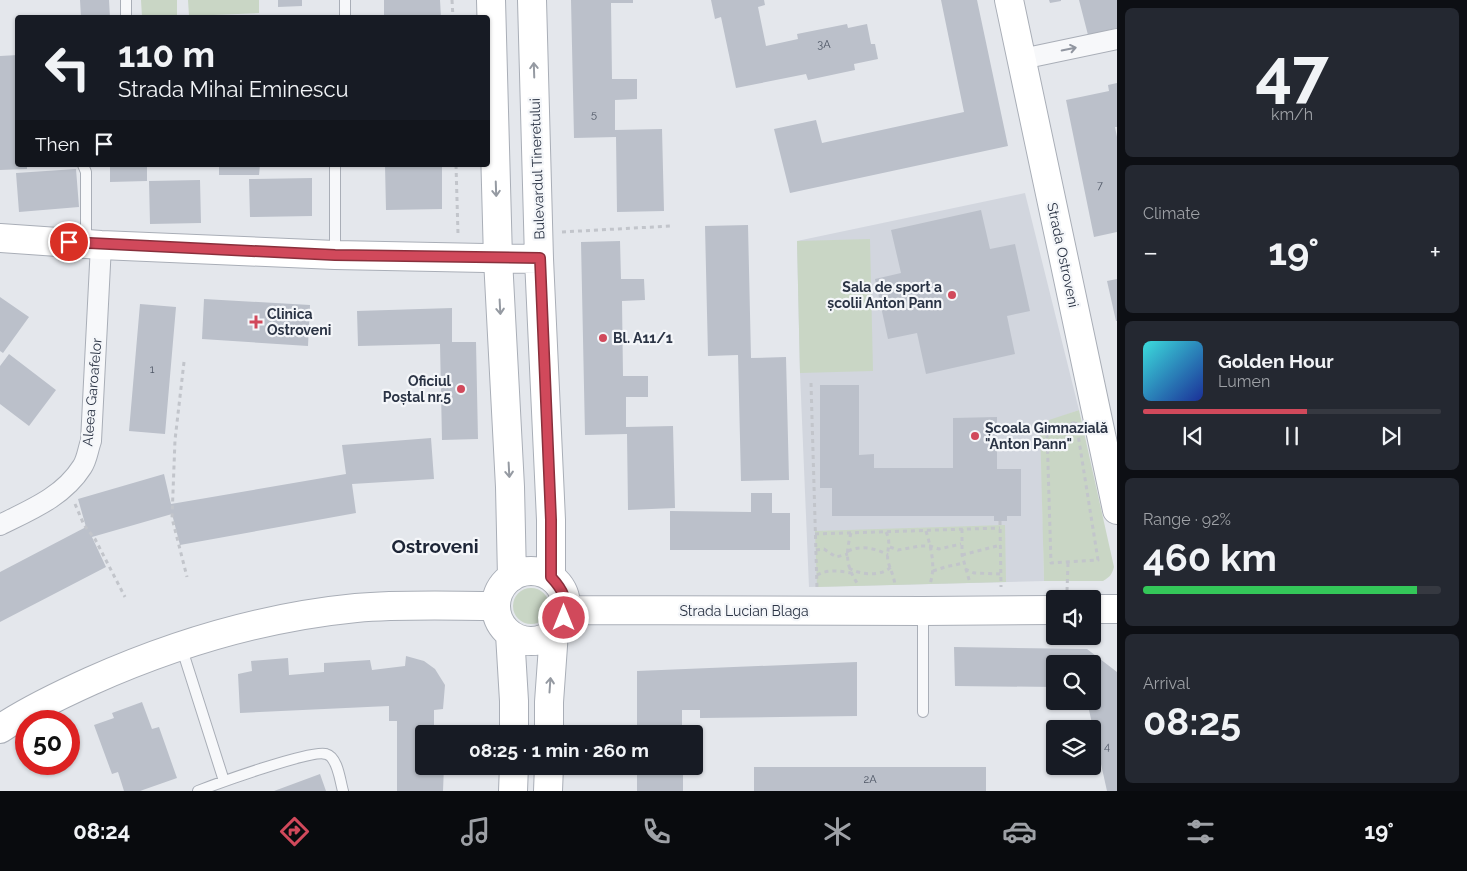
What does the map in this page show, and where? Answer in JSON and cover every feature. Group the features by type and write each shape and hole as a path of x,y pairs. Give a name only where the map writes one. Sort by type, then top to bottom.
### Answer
{"street":[{"path":"491,0 498,259 510,487 512,577"},
{"name":"Bulevardul Tineretului","path":"532,0 539,246 551,520 551,577"},
{"name":"Strada Ostroveni","path":"1009,0 1117,510"},
{"path":"1022,59 1117,38"},
{"path":"0,238 335,255 498,259 539,246"},
{"name":"Aleea Garoafelor","path":"0,525 51,499 66,486 83,466 91,441 94,244"},
{"path":"549,725 549,702 564,593 551,577 541,572 529,571 512,577 501,588 496,606 500,621 510,634 518,638 539,639 559,621"},
{"path":"0,729 65,693 137,661 181,645 253,626 356,608 416,605 496,606"},
{"path":"1101,609 1117,609"},
{"name":"Strada Lucian Blaga","path":"559,621 818,611 1046,610"},
{"path":"510,634 514,725"},
{"path":"513,791 514,775"},
{"path":"548,775 548,791"}],"lane":[{"path":"126,0 126,15"},
{"path":"345,0 345,15"},
{"path":"84,167 94,244"},
{"path":"334,167 335,255"},
{"path":"923,611 923,712"},
{"path":"181,645 224,781"},
{"path":"198,791 309,755 326,754 332,758 337,767 342,791"}],"path":[{"path":"452,0 453,15"},
{"path":"456,167 458,219"},
{"path":"539,246 671,226"},
{"path":"184,362 174,440 172,518 187,577"},
{"path":"811,383 818,611"},
{"path":"1076,422 1098,560 1068,562 1051,563 1047,431 1076,422"},
{"path":"66,486 84,525 95,539 125,597"},
{"path":"1000,521 1002,610"},
{"path":"815,534 1000,528"},
{"path":"962,530 962,555 970,583"},
{"path":"926,531 933,563 930,584"},
{"path":"886,532 890,547 888,554 895,585"},
{"path":"851,533 848,553 849,568 859,586"},
{"path":"890,547 898,550 920,546 930,546 939,549 962,544"},
{"path":"962,555 1001,545"},
{"path":"816,550 824,549 836,557 854,549 867,548 888,554"},
{"path":"1067,590 1068,562"},
{"path":"932,572 945,566 964,563"},
{"path":"849,568 855,571 877,573 891,567"},
{"path":"965,569 974,573 1001,574"},
{"path":"817,575 834,571 851,574"}],"shaded area":[{"path":"1025,193 1079,410 1041,424 1044,581 809,587 800,373 797,241"}],"green space":[{"path":"141,0 177,0 177,15 142,15"},
{"path":"188,0 259,0 259,13 189,15"},
{"path":"870,239 873,371 800,373 797,241"},
{"path":"1079,410 1114,567 1110,575 1103,581 1044,581 1040,423"},
{"path":"1005,525 1006,582 817,587 815,531"},
{"path":"531,588 538,589 544,593 548,599 548,613 544,619 538,623 531,624 524,623 518,619 514,613 513,606 514,599 518,593 524,589"}],"building":[{"path":"80,0 109,0 110,15 81,15"},
{"path":"278,0 302,0 302,6 278,7"},
{"path":"384,0 440,0 441,15 384,15"},
{"path":"571,0 633,0 633,3 611,3 612,79 637,79 637,99 615,100 615,130 662,129 664,211 617,212 616,137 574,138"},
{"path":"711,0 764,0 765,5 758,7 766,46 798,39 797,34 847,24 848,28 867,24 871,44 875,44 878,59 854,64 855,70 808,80 806,74 736,88 721,17 715,19"},
{"path":"941,0 977,0 1008,146 790,193 774,129 816,120 822,143 964,112"},
{"path":"1049,0 1061,0 1061,1 1050,3"},
{"path":"1079,0 1117,0 1117,28 1088,35"},
{"path":"15,55 15,167 27,167 27,169 0,170 0,56"},
{"path":"1117,83 1117,127 1115,127 1117,137 1117,232 1094,237 1066,100 1109,91 1108,85"},
{"path":"110,167 147,167 147,181 110,182"},
{"path":"219,167 260,167 259,175 219,175"},
{"path":"385,167 442,167 442,209 386,210"},
{"path":"76,169 79,207 19,212 16,173"},
{"path":"312,178 312,216 250,217 249,179"},
{"path":"200,180 201,223 150,224 149,181"},
{"name":"Sala de sport a școlii Anton Pann","path":"981,210 990,249 1015,244 1030,311 1007,316 1015,354 926,374 917,333 888,339 875,279 901,273 891,230"},
{"path":"748,225 751,358 786,357 789,480 741,481 738,355 708,356 705,226"},
{"name":"Bl. A11/1","path":"620,241 621,279 644,279 645,300 622,301 623,376 648,376 648,397 626,397 626,427 673,426 675,508 628,510 627,434 585,435 581,242"},
{"path":"1117,279 1117,321 1116,321 1107,281"},
{"path":"0,297 29,317 3,353 0,351"},
{"name":"Clinica Ostroveni","path":"204,299 310,305 308,346 202,339"},
{"path":"140,304 176,307 165,434 129,431"},
{"path":"452,308 452,342 476,342 478,439 442,440 440,344 358,346 357,311"},
{"path":"9,354 56,390 29,426 0,404 0,366"},
{"name":"Școala Gimnazială \"Anton Pann\"","path":"820,385 859,385 859,455 874,454 874,468 953,468 953,418 997,417 997,469 1021,469 1021,516 1007,516 1007,521 994,521 994,516 832,516 832,488 820,488"},
{"path":"431,438 434,479 352,484 356,513 180,545 172,514 92,537 106,567 0,622 0,572 86,527 78,499 164,474 171,504 346,474 342,445"},
{"path":"751,493 772,493 772,513 790,513 790,550 670,550 670,511 751,512"},
{"path":"954,647 1087,649 1095,655 1046,655 1046,687 955,686"},
{"path":"406,656 424,661 435,669 445,685 443,709 434,710 434,725 415,725 415,775 444,775 443,791 397,791 397,721 389,721 389,706 240,713 238,674 252,671 251,661 288,658 289,675 324,672 324,663 370,660 372,670 405,666"},
{"path":"1101,660 1117,672 1117,791 1107,791 1101,764 1101,720 1091,720 1089,710 1101,710"},
{"path":"857,662 857,716 700,718 700,710 682,710 682,725 637,725 637,671"},
{"path":"142,702 152,729 159,727 177,778 140,791 124,791 118,772 112,774 94,725 114,718 112,713"},
{"path":"754,767 986,767 986,791 754,791"},
{"path":"320,774 326,791 274,791"},
{"path":"637,775 683,775 683,791 637,791"}],"place":[{"name":"Sala de sport a școlii Anton Pann","path":"952,295"},
{"name":"Clinica Ostroveni","path":"256,322"},
{"name":"Bl. A11/1","path":"603,338"},
{"name":"Oficiul Poștal nr.5","path":"461,389"},
{"name":"Școala Gimnazială \"Anton Pann\"","path":"975,436"}],"district":[{"name":"Ostroveni","path":"435,546"}],"route":[{"path":"69,242 335,255 498,259 540,258 551,520 551,577 564,593 564,618"}]}
